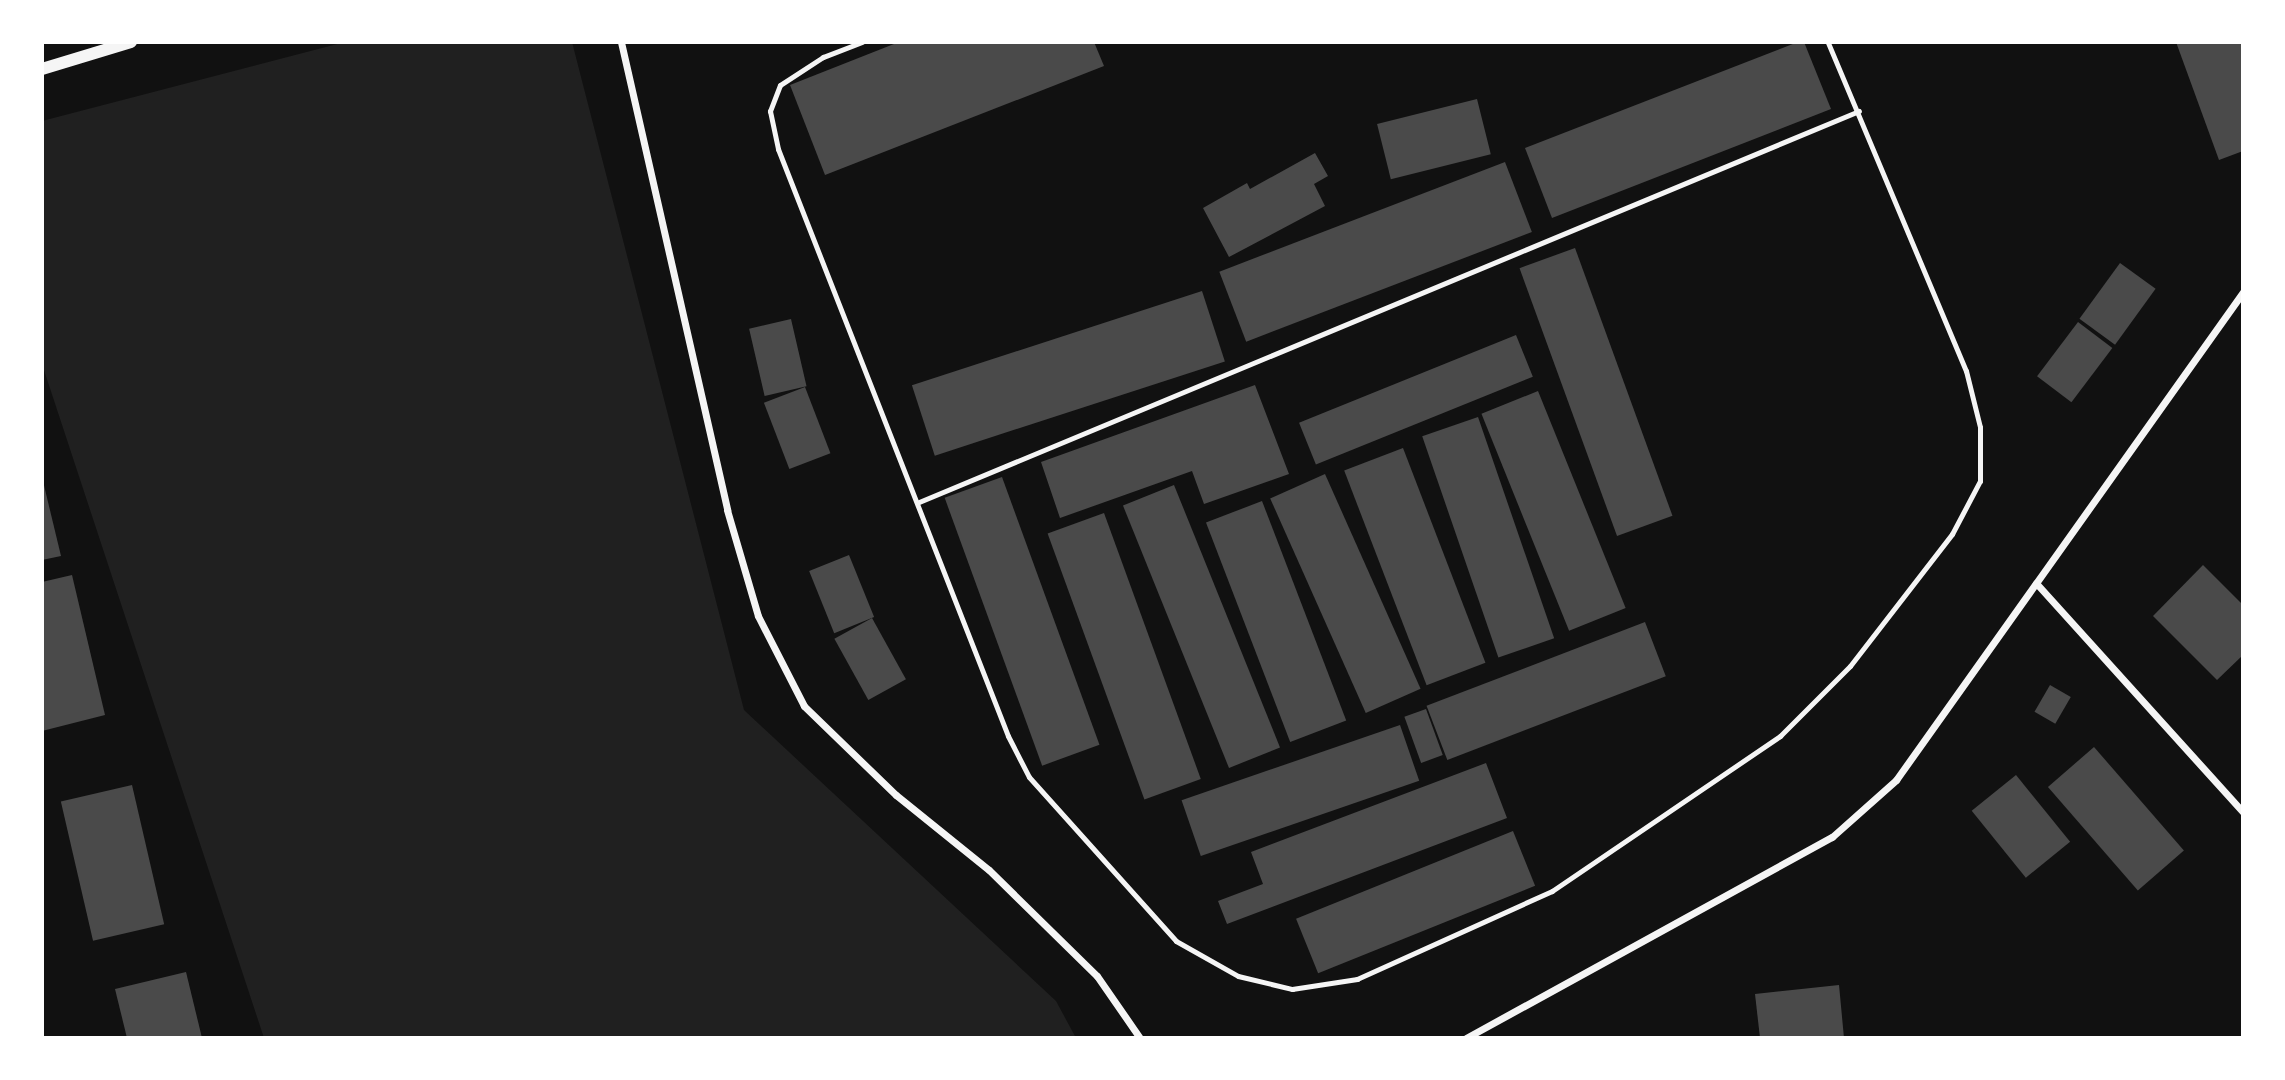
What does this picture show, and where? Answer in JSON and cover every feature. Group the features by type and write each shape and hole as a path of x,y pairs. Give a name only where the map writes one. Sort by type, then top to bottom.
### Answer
{"street":[{"path":"42,69 131,42"},
{"path":"621,42 727,510 758,616 804,706 896,794 989,870 1097,976 1140,1038"},
{"path":"1466,1038 1832,837 1896,780 2243,292"},
{"path":"2036,583 2243,812"}],"lane":[{"path":"862,42 822,57 780,85 770,111 778,149 919,502 1008,736 1029,777 1176,941 1238,976 1293,989 1357,979 1552,891 1780,736 1850,666 1952,534 1980,481 1980,427 1966,371 1828,42"},
{"path":"919,502 1859,111"}],"shaded area":[{"path":"345,42 572,42 744,710 1056,1001 1076,1038 264,1038 42,364 42,121"}],"building":[{"path":"899,42 1094,42 1104,66 825,175 790,85"},
{"path":"1798,42 1804,42 1831,109 1552,218 1525,148"},
{"path":"2176,42 2243,42 2243,151 2219,160"},
{"path":"1477,99 1491,154 1391,179 1377,124"},
{"path":"1315,153 1328,176 1314,184 1325,206 1229,257 1203,208 1247,183 1250,189"},
{"path":"1505,162 1532,232 1246,342 1219,272"},
{"path":"1575,248 1672,516 1617,536 1520,268"},
{"path":"2120,263 2156,289 2115,345 2079,319"},
{"path":"1202,291 1225,361 935,456 912,385"},
{"path":"791,319 807,386 765,396 749,329"},
{"path":"2078,322 2112,348 2071,402 2037,376"},
{"path":"1516,335 1533,377 1316,464 1299,423"},
{"path":"1255,385 1289,474 1204,504 1192,471 1060,518 1041,462"},
{"path":"805,387 830,453 789,469 764,403"},
{"path":"1538,391 1626,608 1569,631 1481,414"},
{"path":"1478,417 1554,638 1498,657 1422,436"},
{"path":"1403,448 1485,663 1427,685 1344,471"},
{"path":"1325,474 1421,689 1366,713 1270,498"},
{"path":"42,477 61,556 42,560"},
{"path":"1002,477 1099,745 1042,766 945,498"},
{"path":"1174,485 1280,747 1229,768 1123,506"},
{"path":"1262,501 1346,720 1290,742 1206,523"},
{"path":"1104,513 1201,779 1144,799 1048,534"},
{"path":"849,555 874,617 834,633 809,571"},
{"path":"2203,565 2243,605 2243,655 2217,680 2153,616"},
{"path":"72,575 105,715 42,731 42,582"},
{"path":"872,618 906,679 868,700 834,639"},
{"path":"1645,622 1666,676 1447,760 1427,706"},
{"path":"2050,685 2071,697 2055,724 2034,712"},
{"path":"1426,709 1443,755 1421,763 1404,717"},
{"path":"1400,725 1419,781 1201,856 1182,800"},
{"path":"2094,747 2184,850 2138,890 2048,787"},
{"path":"1486,763 1507,818 1227,924 1218,901 1263,884 1251,852"},
{"path":"2016,775 2070,842 2026,878 1972,811"},
{"path":"132,785 164,924 93,941 61,801"},
{"path":"1513,831 1535,886 1318,973 1296,919"},
{"path":"186,972 202,1038 127,1038 115,989"},
{"path":"1839,985 1844,1038 1760,1038 1755,994"}]}
